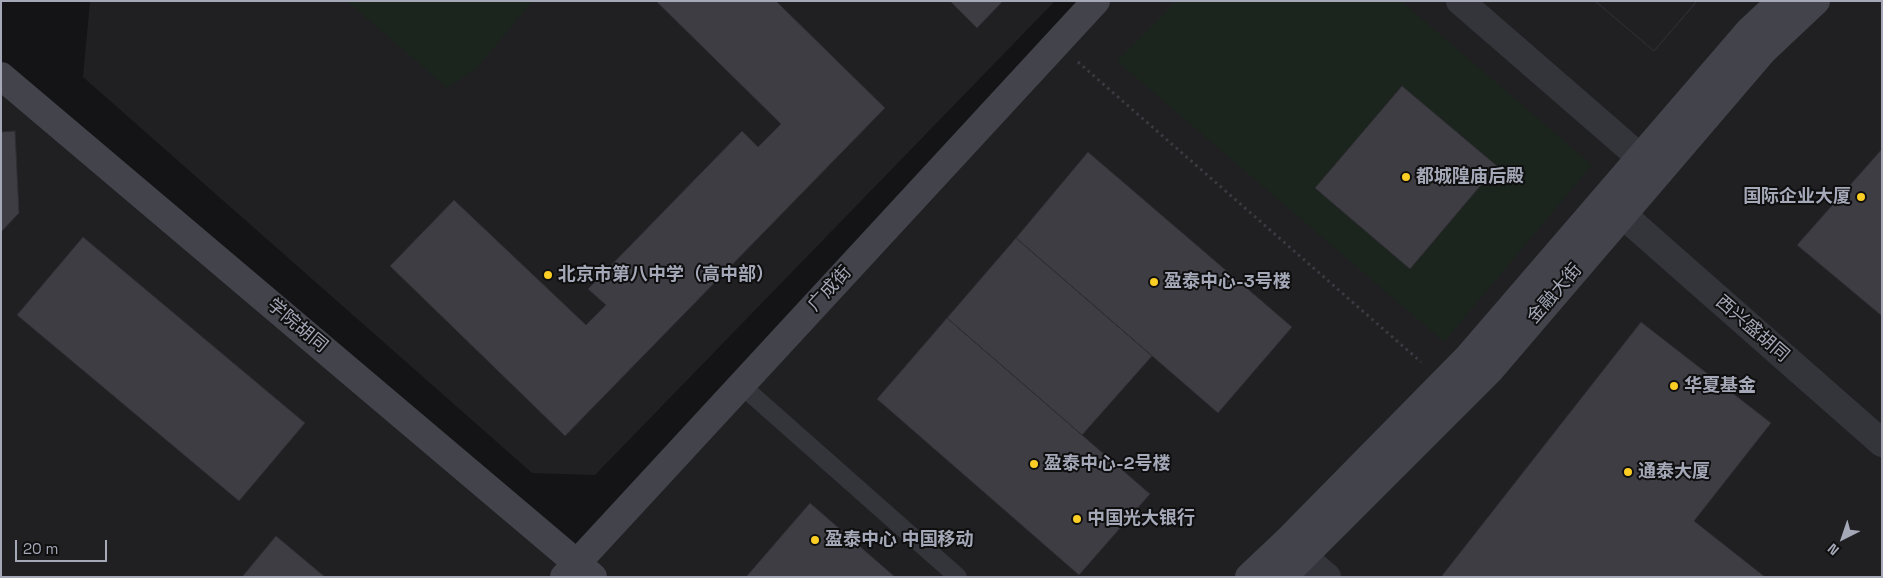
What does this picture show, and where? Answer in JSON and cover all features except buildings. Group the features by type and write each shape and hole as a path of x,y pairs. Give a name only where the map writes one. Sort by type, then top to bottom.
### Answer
{"main road":[{"name":"广成街","path":"578,572 741,385 1096,1"},
{"path":"1249,577 1295,550 1443,382 1649,165 1750,31 1781,1"},
{"name":"金融大街","path":"1283,577 1295,550 1490,369 1623,215 1649,165 1816,1"},
{"name":"学院胡同","path":"1,76 578,572"}],"street":[{"path":"1460,1 1649,165"},
{"name":"西兴盛胡同","path":"1623,215 1882,444"},
{"path":"1295,550 1327,577"}],"lane":[{"path":"741,385 958,577"}],"path":[{"path":"1057,44 1443,382"}],"shaded area":[{"name":"北京市第八中学（高中部）","path":"90,1 1055,1 595,475 532,473 83,77"},
{"path":"347,1 533,1 475,70 447,88"},
{"path":"1096,1 1882,1 1882,577 1,577 1,63 577,562"},
{"path":"1176,1 1401,1 1592,165 1444,342 1117,61"}],"place":[{"name":"都城隍庙后殿","path":"1406,177"},
{"name":"国际企业大厦","path":"1861,197"},
{"name":"北京市第八中学（高中部）","path":"548,275"},
{"name":"盈泰中心-3号楼","path":"1154,282"},
{"name":"华夏基金","path":"1674,386"},
{"name":"盈泰中心-2号楼","path":"1034,464"},
{"name":"通泰大厦","path":"1628,472"},
{"name":"中国光大银行","path":"1077,519"},
{"name":"盈泰中心 中国移动","path":"815,540"}]}
